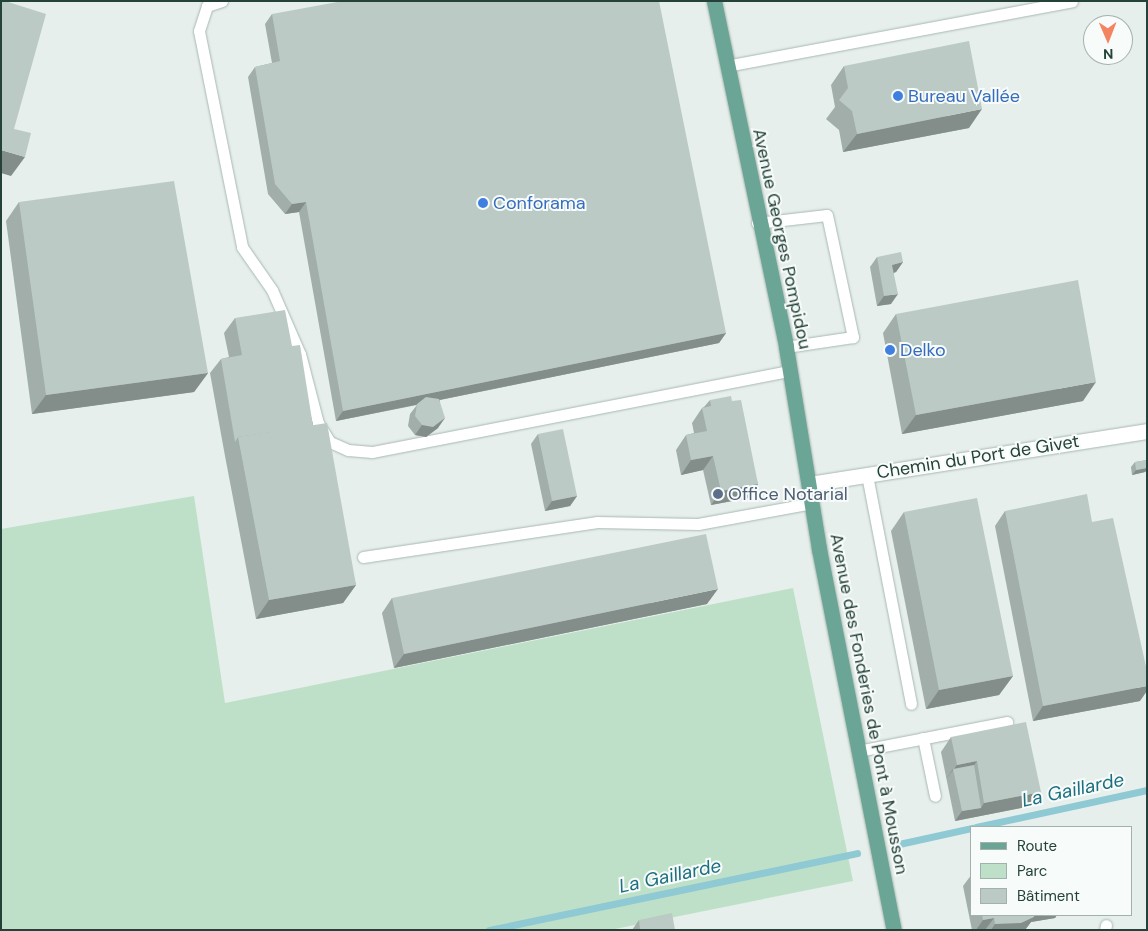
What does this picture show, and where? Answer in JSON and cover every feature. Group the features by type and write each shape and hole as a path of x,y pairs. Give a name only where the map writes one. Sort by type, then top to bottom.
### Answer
{"main road":[{"name":"Avenue Georges Pompidou","path":"714,1 757,223 786,348 809,484"},
{"name":"Avenue des Fonderies de Pont à Mousson","path":"809,484 858,751 894,930"}],"street":[{"name":"Chemin du Port de Givet","path":"809,484 1147,431"}],"lane":[{"path":"222,1 207,6 199,31 242,247 272,290 300,354 318,423 330,442 348,450 372,452 790,371"},
{"path":"726,66 1072,1"},
{"path":"757,223 828,215 853,338 786,348"},
{"path":"867,475 912,704"},
{"path":"363,557 597,522 698,524 812,503"},
{"path":"858,751 1007,722"},
{"path":"923,738 935,796"}],"green space":[{"path":"194,496 225,703 793,588 853,881 610,930 1,930 1,529"}],"building":[{"path":"1,1 46,14 14,129 31,133 25,157 1,150"},
{"name":"Conforama","path":"343,1 659,1 726,333 343,411 306,202 292,204 275,184 255,67 280,61 272,14"},
{"name":"Bureau Vallée","path":"969,41 982,109 857,134 852,111 839,100 848,88 844,66"},
{"path":"174,181 208,373 46,395 19,202"},
{"path":"901,252 903,262 892,265 898,294 884,296 877,257"},
{"path":"1078,280 1096,382 916,415 896,314"},
{"path":"285,310 292,346 300,345 313,426 238,437 235,442 221,359 242,355 235,318"},
{"path":"731,396 732,401 741,400 758,484 721,491 713,456 691,460 686,435 707,431 702,408 711,406 710,400"},
{"path":"426,397 439,399 445,418 433,427 422,425 415,416 417,404"},
{"path":"327,423 356,585 269,600 238,437"},
{"path":"563,429 577,496 552,501 538,434"},
{"path":"1147,460 1147,468 1136,470 1135,462"},
{"path":"1087,494 1092,522 1113,518 1147,671 1147,686 1043,706 1005,511"},
{"path":"977,498 1013,676 939,690 904,512"},
{"path":"706,534 718,589 404,654 392,598"},
{"path":"1026,722 1041,792 984,803 977,761 957,765 951,737"},
{"path":"974,765 981,808 962,811 953,769"},
{"path":"672,913 675,930 640,930 639,920"},
{"path":"982,916 1034,916 1021,923 995,924 994,918 983,920"}],"waterway":[{"name":"La Gaillarde","path":"981,826 1147,790"},
{"name":"La Gaillarde","path":"899,844 970,828"},
{"name":"La Gaillarde","path":"489,930 857,853"}],"place":[{"name":"Bureau Vallée","path":"898,96"},
{"name":"Conforama","path":"483,203"},
{"name":"Delko","path":"890,350"},
{"name":"Office Notarial","path":"718,494"}]}
